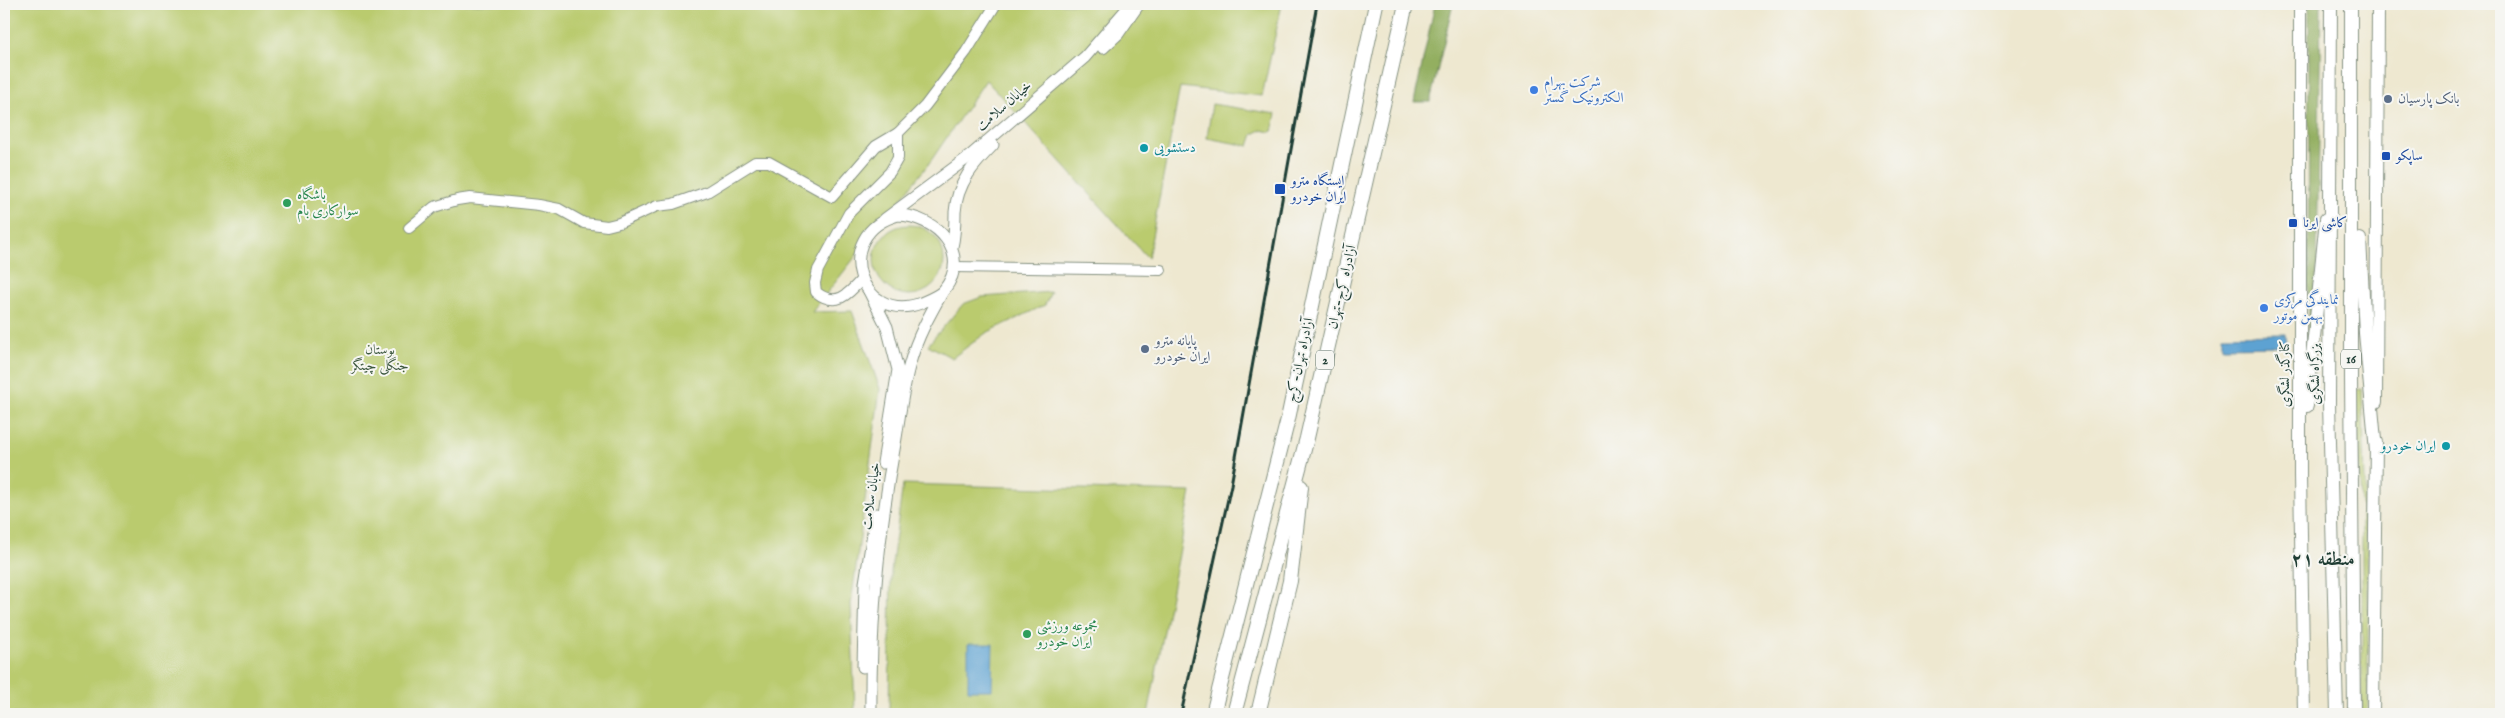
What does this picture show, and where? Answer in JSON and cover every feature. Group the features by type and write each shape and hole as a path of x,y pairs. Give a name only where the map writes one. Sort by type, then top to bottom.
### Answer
{"highway":[{"name":"آزادراه تهران-کرج","path":"1213,714 1288,419 1376,4"},
{"name":"آزادراه کرج-تهران","path":"1234,714 1307,438 1406,4"},
{"path":"1258,714 1290,582 1307,438"}],"main road":[{"name":"خیابان سلامت","path":"885,218 970,156 1085,57 1130,4"},
{"name":"خیابان سلامت","path":"952,247 956,232 955,211 964,178 1001,137 1049,98 1118,34 1139,4"},
{"name":"کنارگذر لشگری","path":"2300,4 2300,475 2304,714"},
{"name":"بزرگراه لشگری","path":"2331,4 2329,403 2337,714"},
{"name":"16","path":"2351,4 2351,378 2354,714"},
{"path":"2373,714 2378,4"},
{"path":"2352,130 2364,333 2376,451"},
{"path":"2300,475 2331,177"},
{"path":"905,215 925,220 946,237 952,247 954,267 943,291 927,301 912,306 896,306 882,301 869,291 862,279 858,258 864,237 873,226 885,218 905,215"},
{"name":"خیابان سلامت","path":"864,714 862,631 865,583 898,370 887,327 869,291"},
{"name":"خیابان سلامت","path":"871,714 870,656 874,597 886,491 910,364 923,328 943,291"}],"street":[{"path":"409,228 434,207 470,198 549,207 558,209 584,223 607,226 619,223 657,206 673,204 708,192 755,162 768,162 775,165 832,197 876,146 898,133 925,106 996,4"},
{"path":"862,279 852,291 837,300 826,299 816,292 815,283 818,270 849,213 890,172 898,158 898,133"},
{"path":"954,267 1161,270"}],"green space":[{"name":"بوستان جنگلی چیتگر","path":"4,4 1282,4 1262,96 1180,87 1148,258 986,80 930,162 812,312 852,311 880,389 851,604 855,714 4,714"},
{"path":"1435,4 1453,4 1430,102 1414,102"},
{"path":"2309,4 2321,4 2317,271 2308,367"},
{"path":"1212,104 1276,114 1272,132 1261,130 1253,134 1249,146 1207,138"},
{"path":"902,225 916,225 929,231 938,240 944,253 942,273 934,285 916,295 902,295 889,289 880,280 874,267 874,253 880,240 889,231"},
{"path":"1051,292 1045,305 986,333 952,358 928,345 963,304 982,297"},
{"path":"2362,389 2368,572 2368,714 2362,714 2362,516 2354,390"},
{"name":"مجموعه ورزشی ایران خودرو","path":"903,484 1191,492 1148,714 889,714 891,571"}],"water":[{"path":"2285,334 2286,346 2222,347 2222,335"},
{"path":"968,644 993,644 992,690 968,690"}],"railway":[{"path":"1181,714 1231,485 1317,4"}],"place":[{"name":"شرکت بهرام الکترونیک گستر","path":"1534,90"},
{"name":"بانک پارسیان","path":"2388,99"},
{"name":"دستشویی","path":"1144,148"},
{"name":"ساپکو","path":"2386,156"},
{"name":"ایستگاه مترو ایران خودرو","path":"1280,189"},
{"name":"باشگاه سوارکاری بام","path":"287,203"},
{"name":"کاشی ایرنا","path":"2293,223"},
{"name":"نمایندگی مرکزی بهمن موتور","path":"2264,308"},
{"name":"پایانه مترو ایران خودرو","path":"1145,349"},
{"name":"ایران خودرو","path":"2446,446"},
{"name":"مجموعه ورزشی ایران خودرو","path":"1027,634"}],"district":[{"name":"منطقه ۲۱","path":"2323,560"}]}
